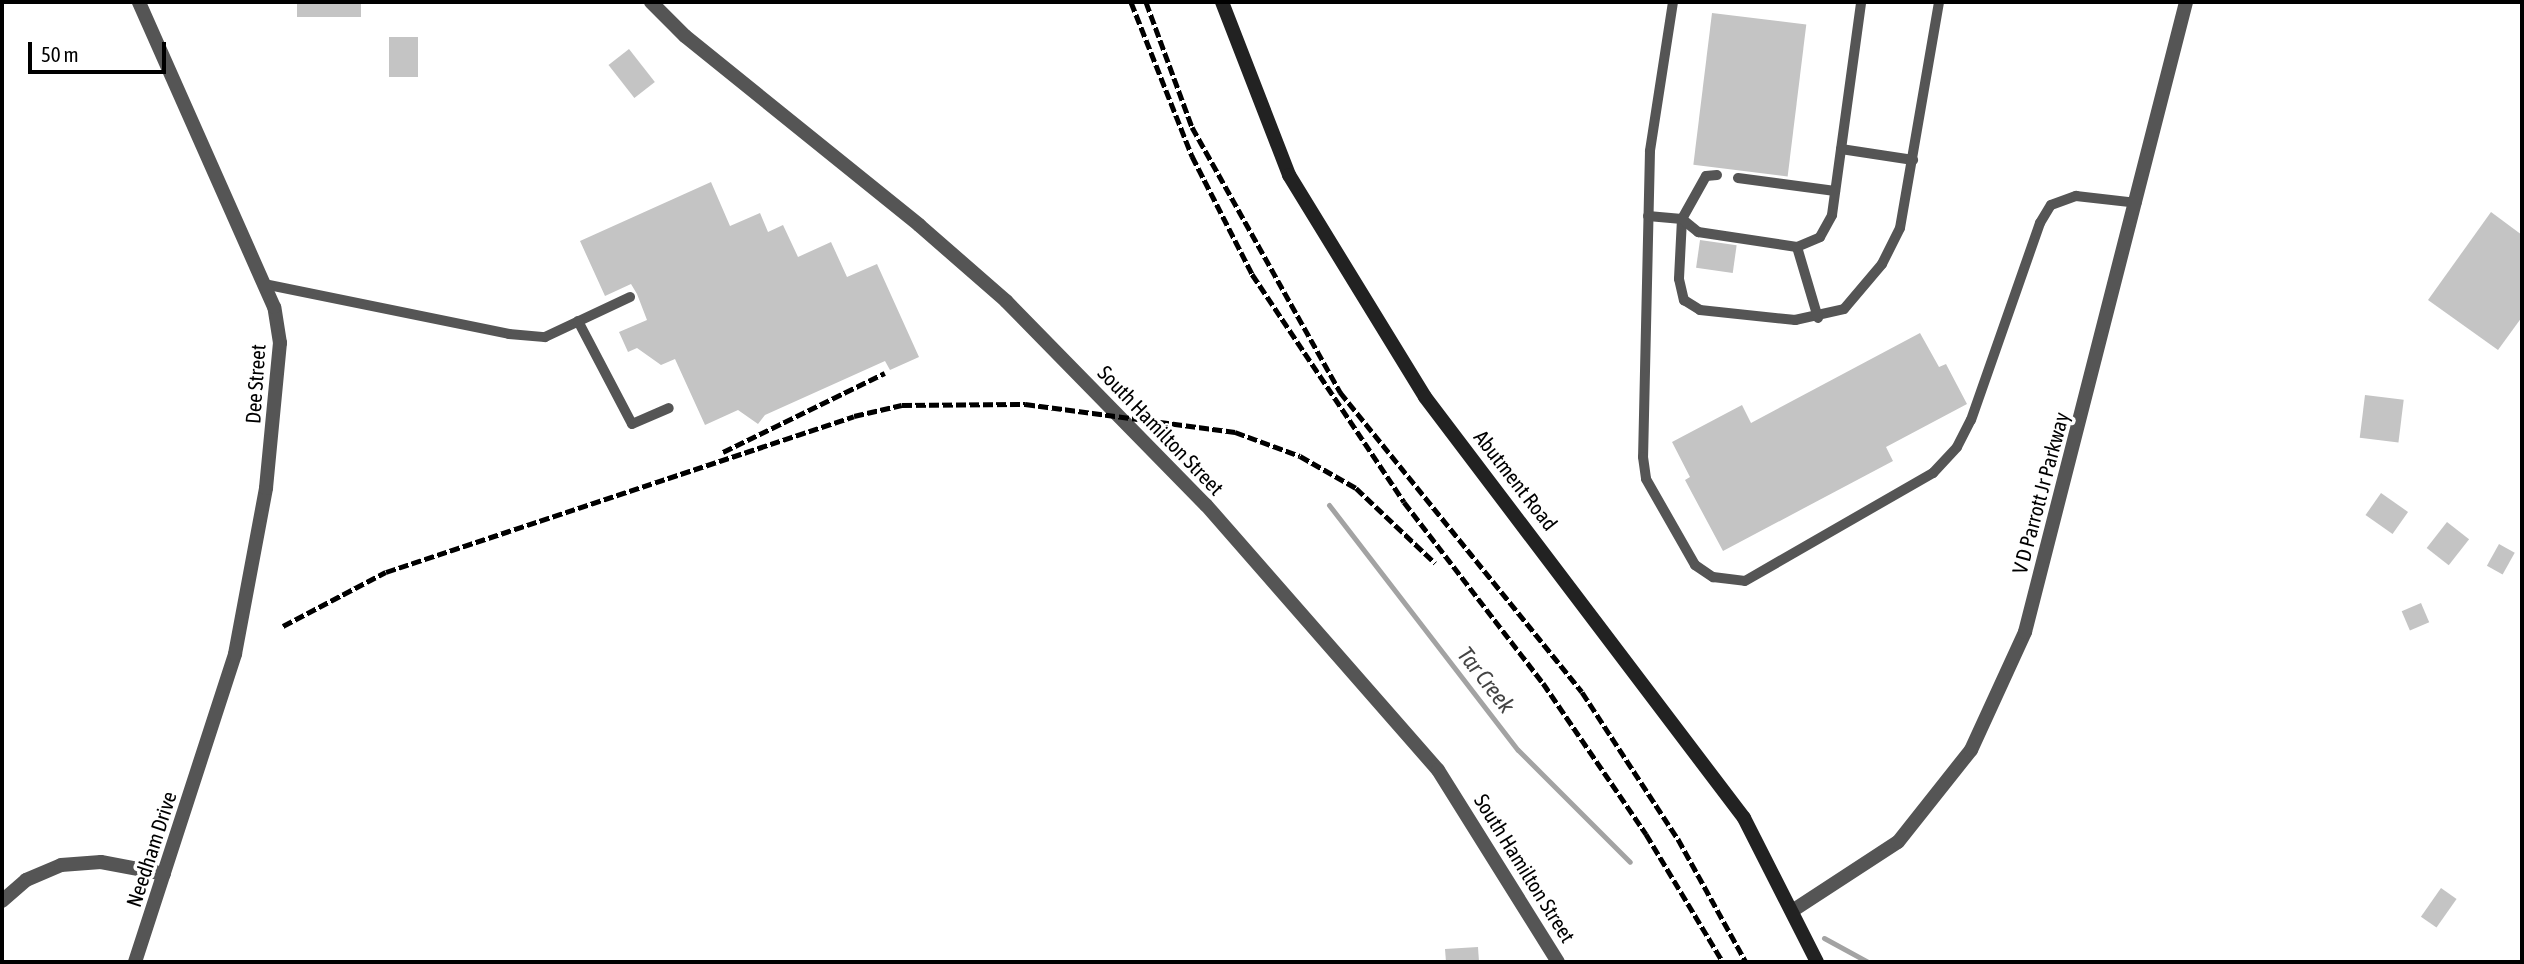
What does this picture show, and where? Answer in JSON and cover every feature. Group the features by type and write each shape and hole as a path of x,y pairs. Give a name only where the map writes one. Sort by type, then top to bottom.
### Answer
{"main road":[{"name":"Abutment Road","path":"1222,2 1289,175 1425,397 1744,818 1817,962"}],"street":[{"name":"Dee Street","path":"139,2 274,307 280,343 269,463 235,654 205,748"},
{"name":"South Hamilton Street","path":"651,2 685,36 919,225 1006,302 1206,506 1438,770 1558,962"},
{"name":"V D Parrott Jr Parkway","path":"1793,911 1898,842 1971,750 2025,632 2137,203 2186,2"},
{"name":"Needham Drive","path":"135,962 205,748"},
{"path":"2,901 26,880 61,865 101,862 164,874"}],"lane":[{"path":"1673,2 1650,151 1642,419 1646,480 1695,565 1713,577 1745,581 1933,473 1957,447 2051,205 2077,196 2137,203"},
{"path":"1648,216 1682,219 1698,232 1797,247 1820,237 1832,215 1861,2"},
{"path":"1717,176 1706,176 1682,219 1679,279 1681,294 1691,306 1795,320 1818,318 1844,309 1882,264 1900,228 1939,2"},
{"path":"1841,149 1913,160"},
{"path":"1738,178 1835,191"},
{"path":"1797,247 1818,318"},
{"path":"264,284 509,334 545,337 630,297"},
{"path":"578,321 632,424 669,408"}],"building":[{"path":"297,2 361,2 361,17 297,17"},
{"path":"1712,13 1806,25 1788,176 1693,165"},
{"path":"389,37 418,37 418,77 389,77"},
{"path":"629,49 655,82 634,98 609,65"},
{"path":"711,182 730,226 760,213 768,232 783,225 798,257 831,242 847,277 877,264 919,357 890,370 885,361 765,415 758,424 738,410 705,425 675,359 661,365 637,348 628,352 619,332 647,320 637,294 631,284 605,296 580,241"},
{"path":"2491,212 2522,235 2522,317 2498,350 2428,300"},
{"path":"1700,240 1737,245 1733,273 1696,268"},
{"path":"1920,333 1939,367 1946,364 1967,404 1886,447 1893,461 1723,551 1685,480 1690,477 1672,442 1742,405 1751,423"},
{"path":"2365,395 2404,400 2398,442 2360,438"},
{"path":"2381,493 2408,512 2393,534 2366,515"},
{"path":"2447,522 2469,539 2449,565 2427,548"},
{"path":"2499,544 2515,553 2503,575 2487,566"},
{"path":"2421,603 2429,622 2410,631 2402,611"},
{"path":"2441,888 2457,899 2436,928 2421,917"},
{"path":"1478,947 1479,962 1446,962 1445,949"}],"waterway":[{"name":"Tar Creek","path":"1329,505 1518,750 1630,862"},
{"name":"Tar Creek","path":"1824,938 1868,962"}],"railway":[{"path":"1131,2 1192,156 1252,274 1404,502 1543,683 1646,834 1723,962"},
{"path":"1146,2 1192,127 1340,392 1582,692 1678,839 1746,962"},
{"path":"723,452 885,373"},
{"path":"283,626 386,572 854,416 902,405 1025,404 1235,432 1300,456 1356,488 1435,563"}]}
